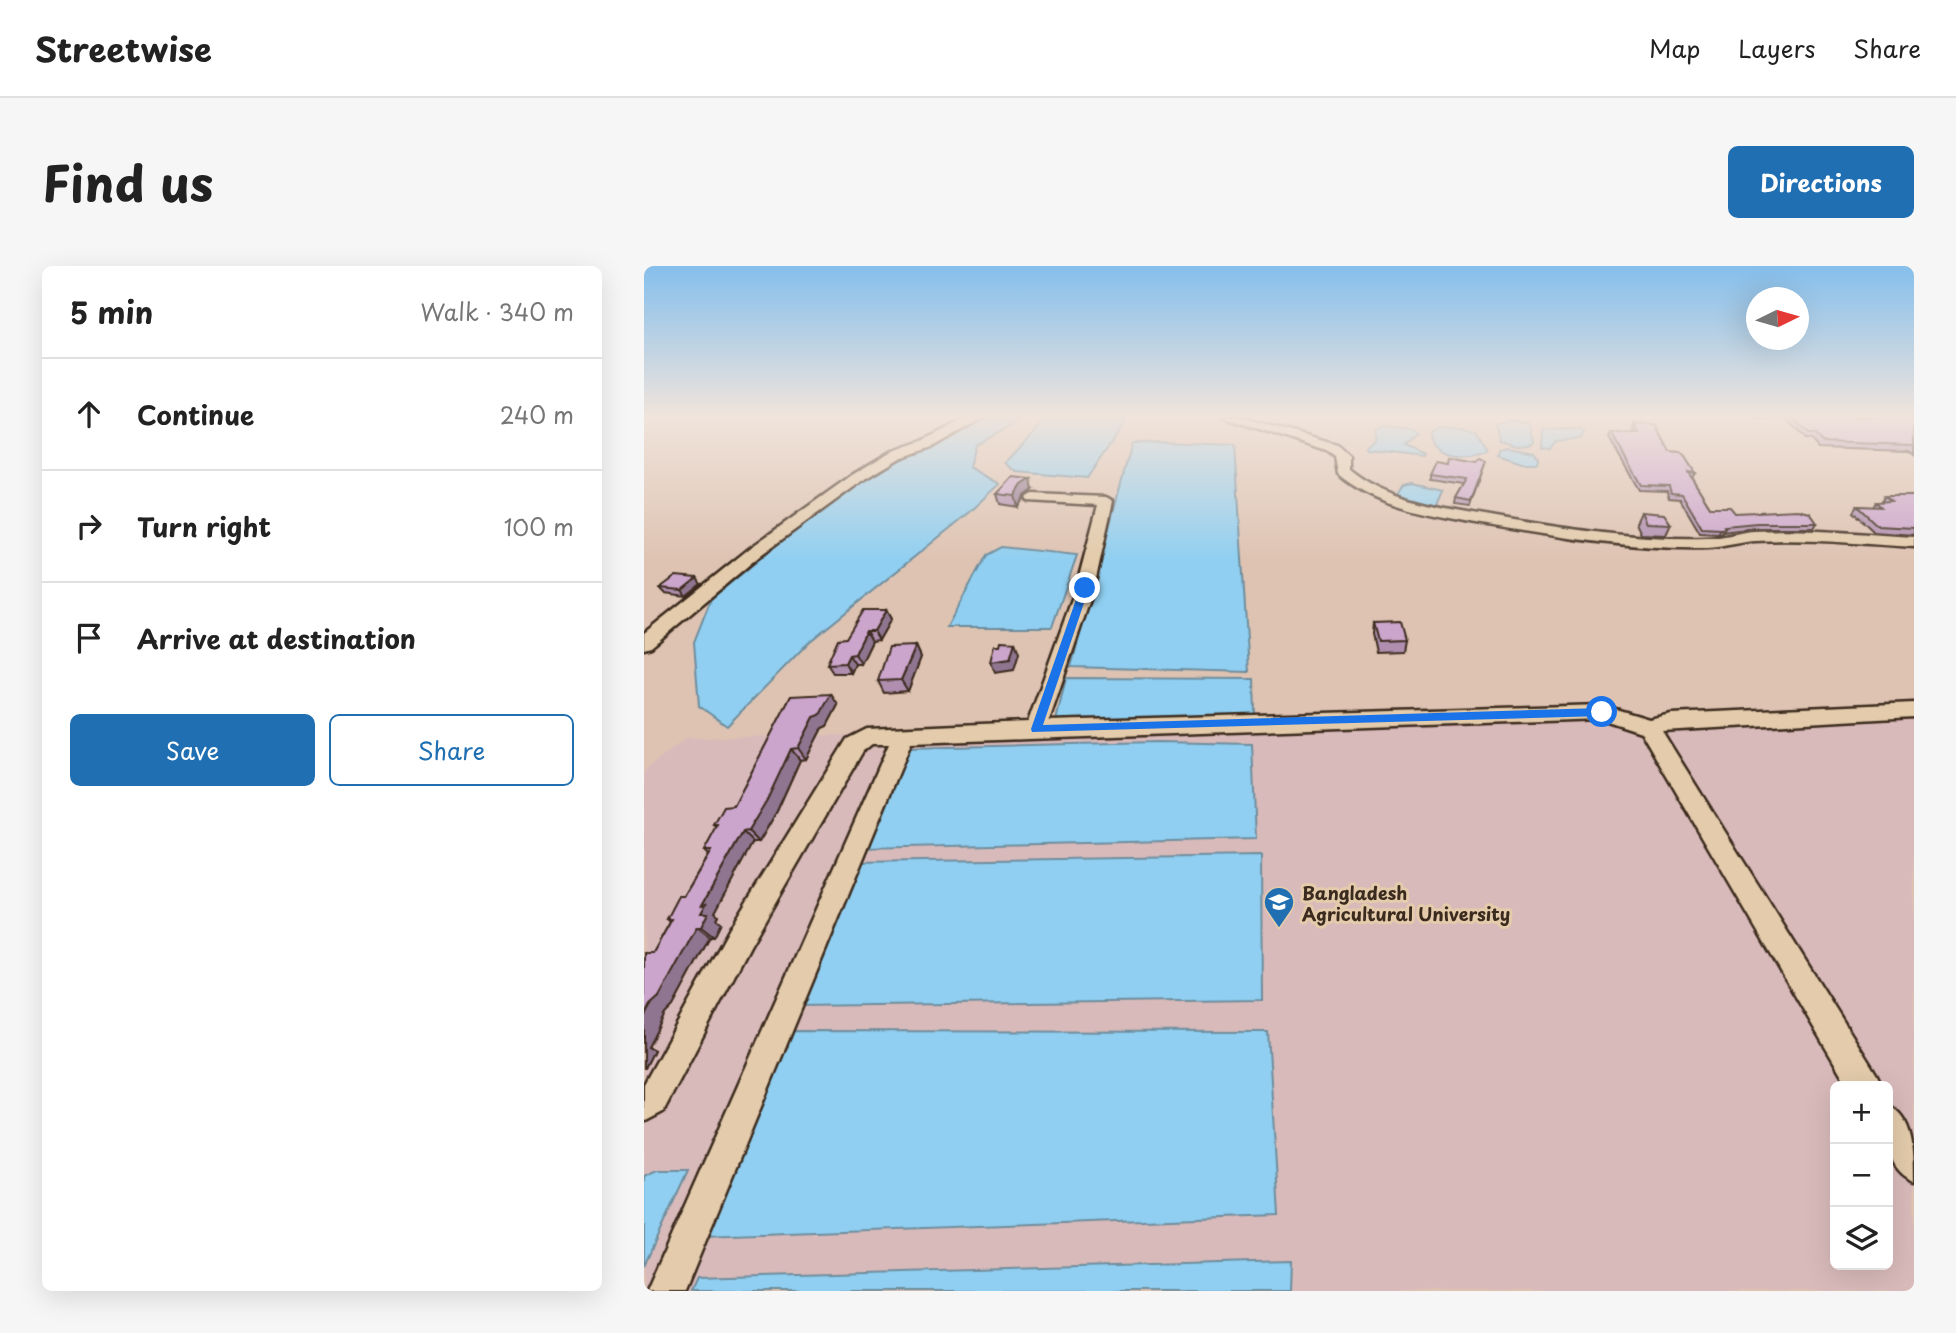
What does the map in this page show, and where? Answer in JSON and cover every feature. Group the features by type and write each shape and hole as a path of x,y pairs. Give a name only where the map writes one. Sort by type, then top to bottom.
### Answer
{"street":[{"path":"644,643 756,551 879,465"},
{"path":"1342,465 1342,470 1350,479 1381,497 1474,518 1655,541 1708,543 1752,536 1802,536 1914,542"},
{"path":"1033,498 1106,501 1085,588 1036,729"},
{"path":"644,1106 652,1101 740,937 855,746 867,737 1036,729 1602,712 1649,727 1671,721 1914,710"},
{"path":"1649,727 1667,761 1864,1081"},
{"path":"666,1291 903,736"},
{"path":"1893,1129 1914,1164"}],"shaded area":[{"name":"Bangladesh Agricultural University","path":"1914,712 1914,1291 644,1291 644,771 686,738 1797,717"}],"water":[{"path":"970,465 969,467 1000,484 970,512 809,642 727,726 699,706 694,642 711,599 818,511 882,467"},
{"path":"1007,465 1096,465 1087,478 1017,472"},
{"path":"1126,465 1236,465 1249,672 1071,667"},
{"path":"1412,483 1443,490 1437,504 1432,506 1396,496 1404,485"},
{"path":"1001,547 1077,555 1052,627 947,627 986,555"},
{"path":"1066,678 1254,679 1255,714 1056,721"},
{"path":"1158,742 1252,744 1256,839 863,848 906,748"},
{"path":"1261,856 1262,1000 798,1006 854,862"},
{"path":"792,1031 1268,1032 1279,1215 703,1236"},
{"path":"657,1170 688,1170 644,1266 644,1176"},
{"path":"1291,1261 1290,1291 691,1291 697,1278"}],"building":[{"path":"1434,465 1485,465 1471,501 1456,498 1467,479 1430,474"},
{"path":"1629,465 1690,465 1695,473 1688,472 1710,507 1730,507 1735,513 1798,510 1810,513 1817,523 1757,523 1724,526 1725,528 1721,529 1702,528 1682,494 1671,493 1669,486 1641,485"},
{"path":"1013,477 1031,479 1022,485 1015,496 997,494"},
{"path":"1885,496 1914,496 1914,528 1878,526 1857,506 1881,507 1876,502 1891,501"},
{"path":"1641,512 1664,514 1671,524 1646,523"},
{"path":"676,576 697,578 682,590 660,588"},
{"path":"863,610 886,610 874,631 866,631 855,654 849,655 845,663 827,664 838,639 846,638"},
{"path":"1400,622 1405,640 1378,641 1373,623"},
{"path":"1001,641 1015,642 1010,659 991,662 995,645 1000,645"},
{"path":"916,646 901,680 878,681 889,647"},
{"path":"831,694 820,715 814,717 798,748 791,749 767,800 748,831 743,832 702,905 706,904 701,913 708,913 701,927 697,927 659,997 650,1005 644,1017 644,953 653,953 672,919 667,919 679,896 684,896 711,851 704,851 724,807 734,806 791,696"}],"place":[{"name":"Bangladesh Agricultural University","path":"1279,929"}],"route":[{"path":"1085,588 1036,729 1602,712"}]}
